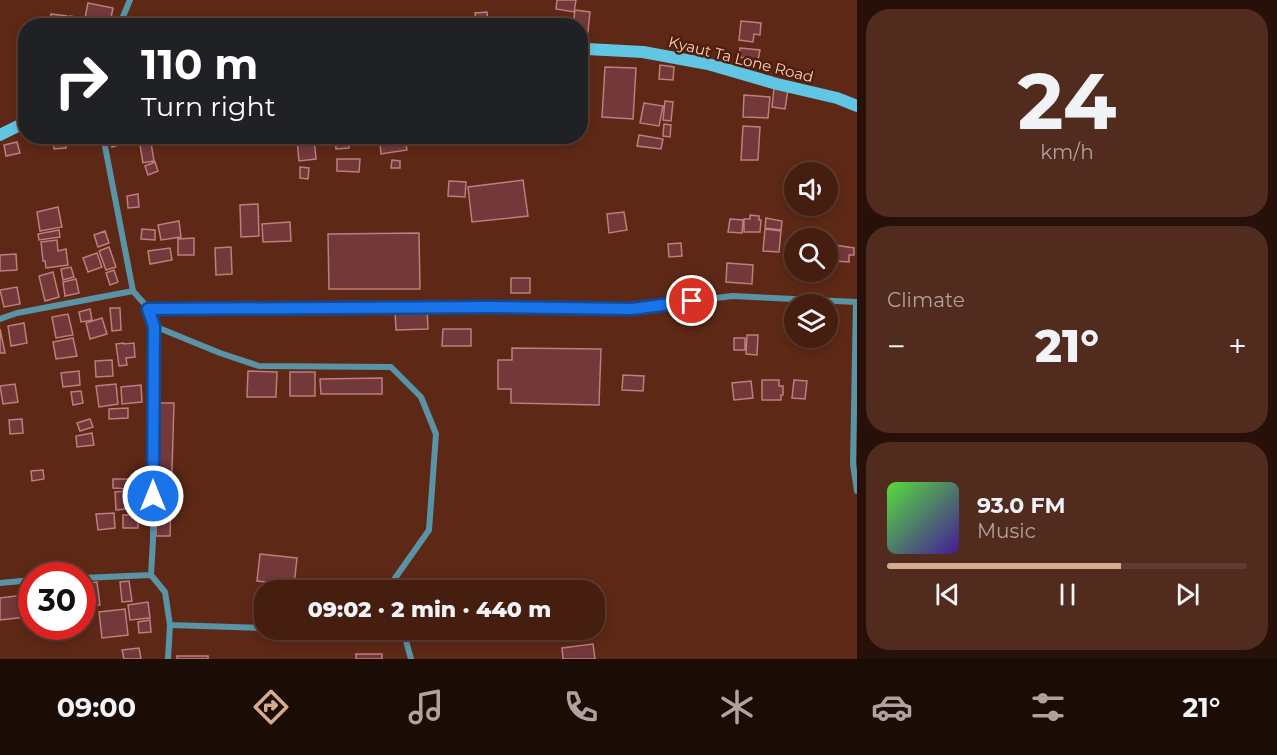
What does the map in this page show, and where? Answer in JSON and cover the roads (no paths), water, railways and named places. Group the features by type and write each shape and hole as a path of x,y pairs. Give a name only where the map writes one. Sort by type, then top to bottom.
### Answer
{"main road":[{"name":"Kyaut Ta Lone Road","path":"588,49 643,52 708,64 837,98 857,106"},
{"path":"0,135 18,126"}],"street":[{"path":"122,18 130,0"},
{"path":"105,144 133,291 148,309 154,326 151,575 165,592 170,625 168,659"},
{"path":"0,319 18,313 133,291"},
{"path":"148,309 491,307 632,309 732,296 856,302 853,464 857,491"},
{"path":"154,326 220,354 259,366 391,367 421,397 436,434 429,530 396,580"},
{"path":"96,577 151,575"},
{"path":"0,583 18,581"},
{"path":"170,625 254,628"},
{"path":"406,640 411,659"}]}
